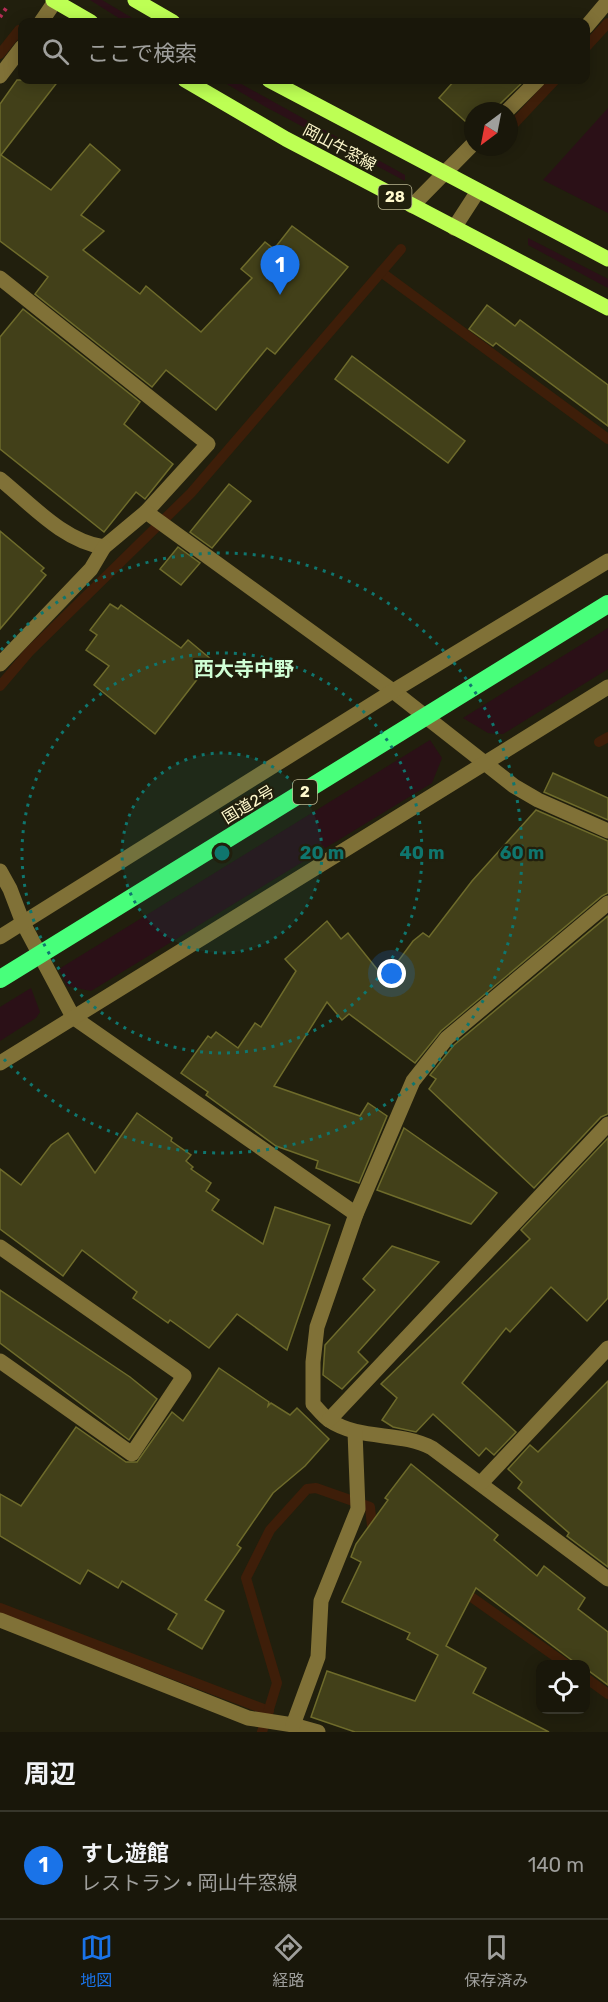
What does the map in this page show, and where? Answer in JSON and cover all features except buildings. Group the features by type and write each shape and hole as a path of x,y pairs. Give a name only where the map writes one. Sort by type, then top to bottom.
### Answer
{"highway":[{"name":"国道2号","path":"0,979 608,604"}],"main road":[{"path":"55,0 84,18"},
{"path":"135,0 166,18"},
{"name":"岡山牛窓線","path":"192,84 254,122 608,308"},
{"name":"岡山牛窓線","path":"277,84 608,259"}],"street":[{"path":"44,18 55,0"},
{"path":"590,21 608,1"},
{"path":"0,76 18,52"},
{"path":"516,102 534,84"},
{"path":"412,206 464,153"},
{"path":"454,228 478,191"},
{"path":"0,278 207,444 150,515 104,547 91,569 0,664"},
{"path":"0,479 68,534 87,544 104,547"},
{"path":"150,515 393,691 487,764 538,800 608,831"},
{"path":"0,937 393,691 608,561"},
{"path":"0,1063 487,764 608,687"},
{"path":"0,872 10,889 23,923 73,1017 356,1214"},
{"path":"608,903 447,1038 413,1081 356,1214 317,1327 313,1362 313,1404 329,1420 355,1432 416,1440 432,1448 482,1482 608,1579"},
{"path":"329,1420 608,1124"},
{"path":"0,1247 184,1376 132,1454 0,1361"},
{"path":"482,1482 608,1348"},
{"path":"292,1725 318,1658 321,1601 359,1504 355,1432"},
{"path":"0,1620 248,1718 318,1732"}],"path":[{"path":"0,17 8,7"}],"shaded area":[{"path":"90,0 102,0 132,18 119,18"},
{"path":"227,84 241,84 405,175 405,181"},
{"path":"608,108 608,213 543,180"},
{"path":"528,238 608,279 608,288 528,245"},
{"path":"608,628 608,669 503,734 488,733 463,718"},
{"path":"430,740 442,758 432,783 91,991 67,986 59,969"},
{"path":"31,988 40,1012 36,1018 0,1041 0,1007"}],"waterway":[{"path":"590,43 608,23"},
{"path":"0,54 18,31"},
{"path":"518,119 551,84"},
{"path":"0,686 29,652 191,493 401,249"},
{"path":"381,272 608,439"},
{"path":"599,742 608,737"},
{"path":"262,1732 277,1683 246,1578 270,1530 307,1489 316,1488 370,1507 372,1526 379,1531"},
{"path":"460,1589 560,1660"},
{"path":"0,1608 269,1711"},
{"path":"590,1681 608,1694"}],"place":[{"name":"すし遊館","path":"280,295"}],"district":[{"name":"西大寺中野","path":"244,669"}]}
